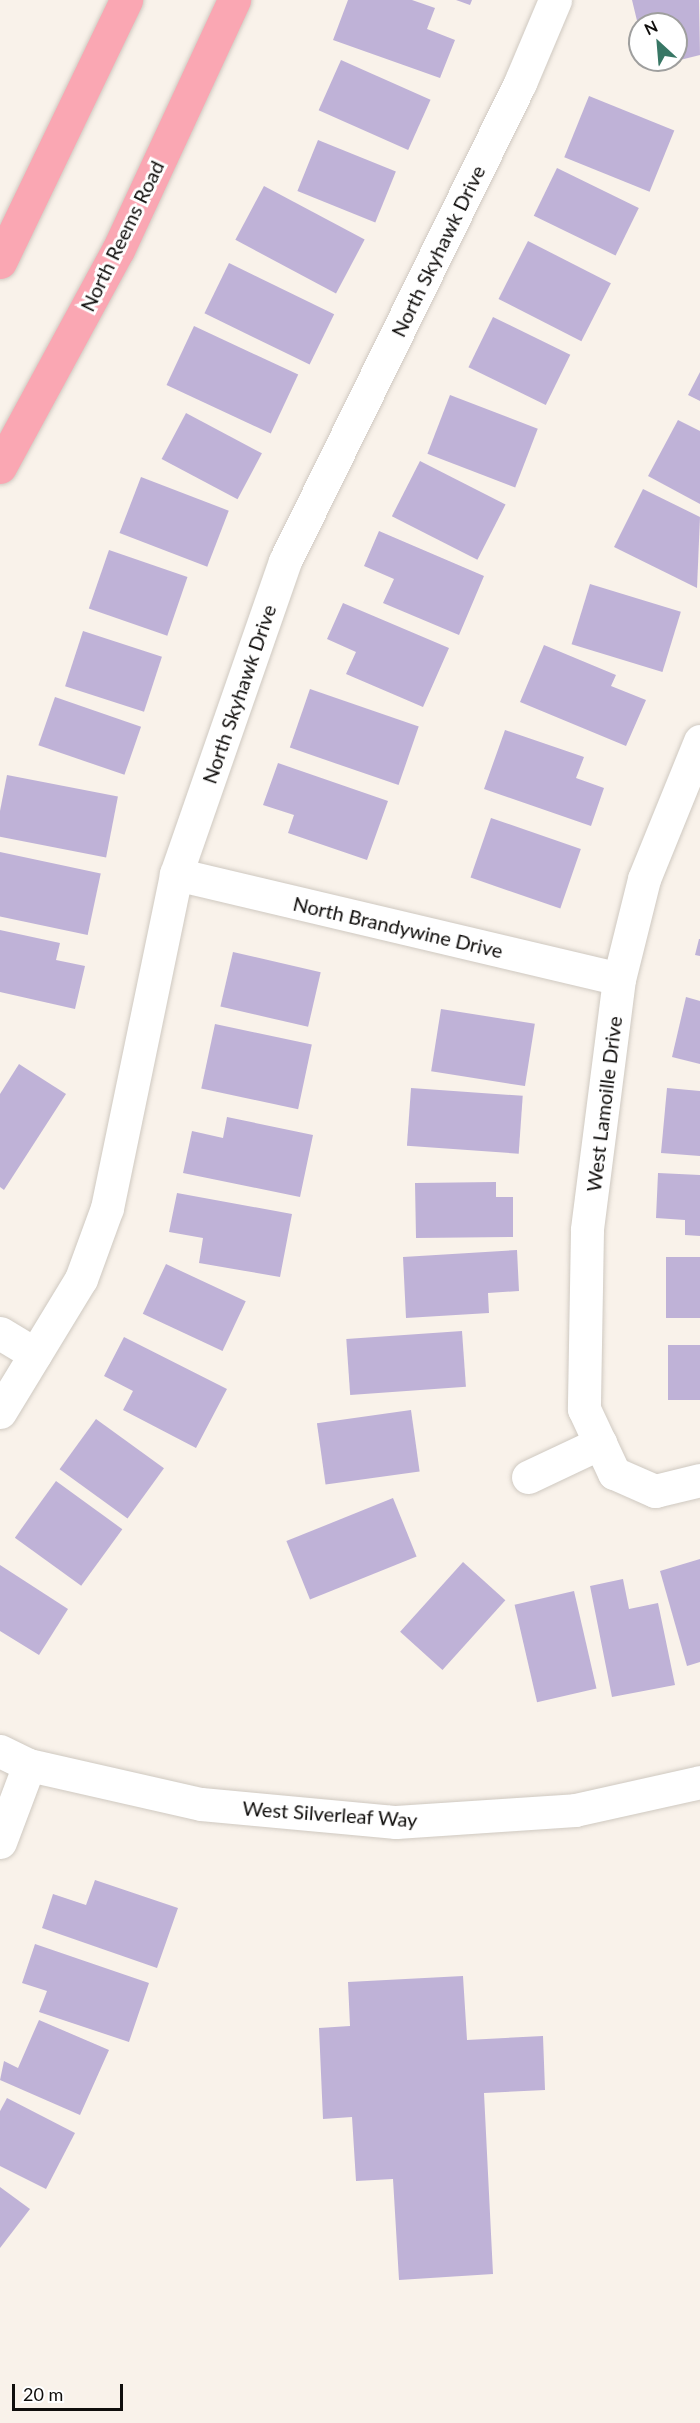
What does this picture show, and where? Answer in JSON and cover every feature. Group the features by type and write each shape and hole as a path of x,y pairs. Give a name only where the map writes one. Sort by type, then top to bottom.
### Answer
{"main road":[{"path":"0,261 126,0"},
{"name":"North Reems Road","path":"0,467 118,250 234,0"}],"street":[{"name":"North Skyhawk Drive","path":"0,1412 81,1279 107,1208 176,874 285,561 515,93 555,0"},
{"name":"West Lamoille Drive","path":"700,741 644,879 619,979 588,1230 584,1409 614,1473 655,1491 700,1480"},
{"name":"North Brandywine Drive","path":"176,874 619,979"},
{"path":"0,1333 35,1354"},
{"path":"528,1478 600,1443"},
{"path":"0,1842 14,1758"},
{"name":"West Silverleaf Way","path":"14,1758 201,1804 396,1822 575,1810 700,1782"}],"building":[{"path":"348,0 412,0 435,8 427,29 455,40 440,78 333,40"},
{"path":"456,0 472,0 470,5"},
{"path":"632,0 699,0 700,55 688,58 688,12 635,12"},
{"path":"341,60 431,100 408,150 319,110"},
{"path":"589,96 674,130 650,192 564,157"},
{"path":"318,140 396,171 375,222 297,191"},
{"path":"557,168 639,208 616,256 534,216"},
{"path":"264,186 365,240 336,293 235,240"},
{"path":"528,241 611,283 581,341 498,299"},
{"path":"229,263 334,314 310,365 204,313"},
{"path":"493,317 570,355 546,405 468,367"},
{"path":"194,326 298,375 271,434 167,385"},
{"path":"700,372 700,401 688,395"},
{"path":"450,395 538,429 515,488 427,454"},
{"path":"186,413 262,453 238,499 162,459"},
{"path":"678,420 700,431 700,504 648,476"},
{"path":"420,461 506,505 477,560 392,516"},
{"path":"141,477 229,511 207,567 119,533"},
{"path":"643,489 700,517 697,588 614,547"},
{"path":"379,531 484,576 459,635 383,603 394,579 364,566"},
{"path":"109,550 187,577 167,636 89,609"},
{"path":"590,584 681,612 662,672 572,644"},
{"path":"343,603 449,648 423,707 346,674 356,652 327,639"},
{"path":"83,631 162,657 144,712 65,686"},
{"path":"544,645 616,675 611,686 646,700 626,746 520,702"},
{"path":"310,689 419,726 399,785 290,748"},
{"path":"55,697 141,727 124,775 38,745"},
{"path":"505,730 584,757 576,778 604,788 591,826 484,789"},
{"path":"278,763 388,801 367,860 288,833 294,815 263,805"},
{"path":"7,775 118,797 106,857 0,837 0,811"},
{"path":"491,818 581,849 560,908 470,878"},
{"path":"0,852 101,873 88,935 0,916"},
{"path":"0,930 60,943 56,960 85,966 75,1009 0,992"},
{"path":"700,939 700,956 695,955"},
{"path":"233,952 321,972 308,1027 220,1007"},
{"path":"686,997 700,1001 700,1064 672,1057"},
{"path":"441,1009 535,1024 525,1086 431,1071"},
{"path":"215,1024 312,1045 298,1109 201,1089"},
{"path":"19,1064 66,1094 4,1190 0,1187 0,1094"},
{"path":"411,1088 523,1096 519,1154 407,1146"},
{"path":"667,1088 700,1091 700,1156 661,1153"},
{"path":"227,1117 313,1135 300,1197 183,1173 192,1131 223,1138"},
{"path":"658,1173 700,1175 700,1236 685,1235 685,1220 656,1218"},
{"path":"496,1182 496,1197 513,1197 513,1237 416,1238 415,1183"},
{"path":"177,1193 292,1214 280,1277 199,1263 203,1238 169,1232"},
{"path":"517,1250 519,1291 488,1293 489,1313 406,1318 403,1257"},
{"path":"666,1257 700,1257 700,1318 666,1318"},
{"path":"166,1264 246,1301 223,1351 143,1314"},
{"path":"462,1331 466,1387 350,1395 346,1339"},
{"path":"124,1337 227,1389 196,1448 123,1410 133,1391 104,1376"},
{"path":"668,1345 700,1345 700,1400 668,1400"},
{"path":"411,1410 420,1471 326,1485 317,1423"},
{"path":"96,1419 164,1468 128,1519 60,1469"},
{"path":"56,1481 122,1529 81,1586 15,1538"},
{"path":"393,1498 417,1556 310,1599 286,1541"},
{"path":"700,1559 700,1662 687,1666 660,1571"},
{"path":"463,1562 505,1600 442,1670 400,1632"},
{"path":"0,1565 68,1609 39,1655 0,1631"},
{"path":"623,1579 629,1609 658,1603 675,1685 612,1697 590,1586"},
{"path":"574,1591 596,1688 537,1702 515,1605"},
{"path":"95,1880 178,1908 157,1968 42,1928 53,1894 86,1905"},
{"path":"35,1944 149,1983 129,2042 39,2012 47,1991 22,1983"},
{"path":"463,1976 467,2040 543,2036 545,2090 484,2093 493,2274 399,2280 393,2179 356,2181 352,2117 323,2119 319,2028 350,2026 348,1982"},
{"path":"39,2020 109,2050 80,2115 0,2080 4,2061 18,2068"},
{"path":"7,2098 75,2133 46,2189 0,2166 0,2111"},
{"path":"0,2187 30,2209 0,2248"}]}
